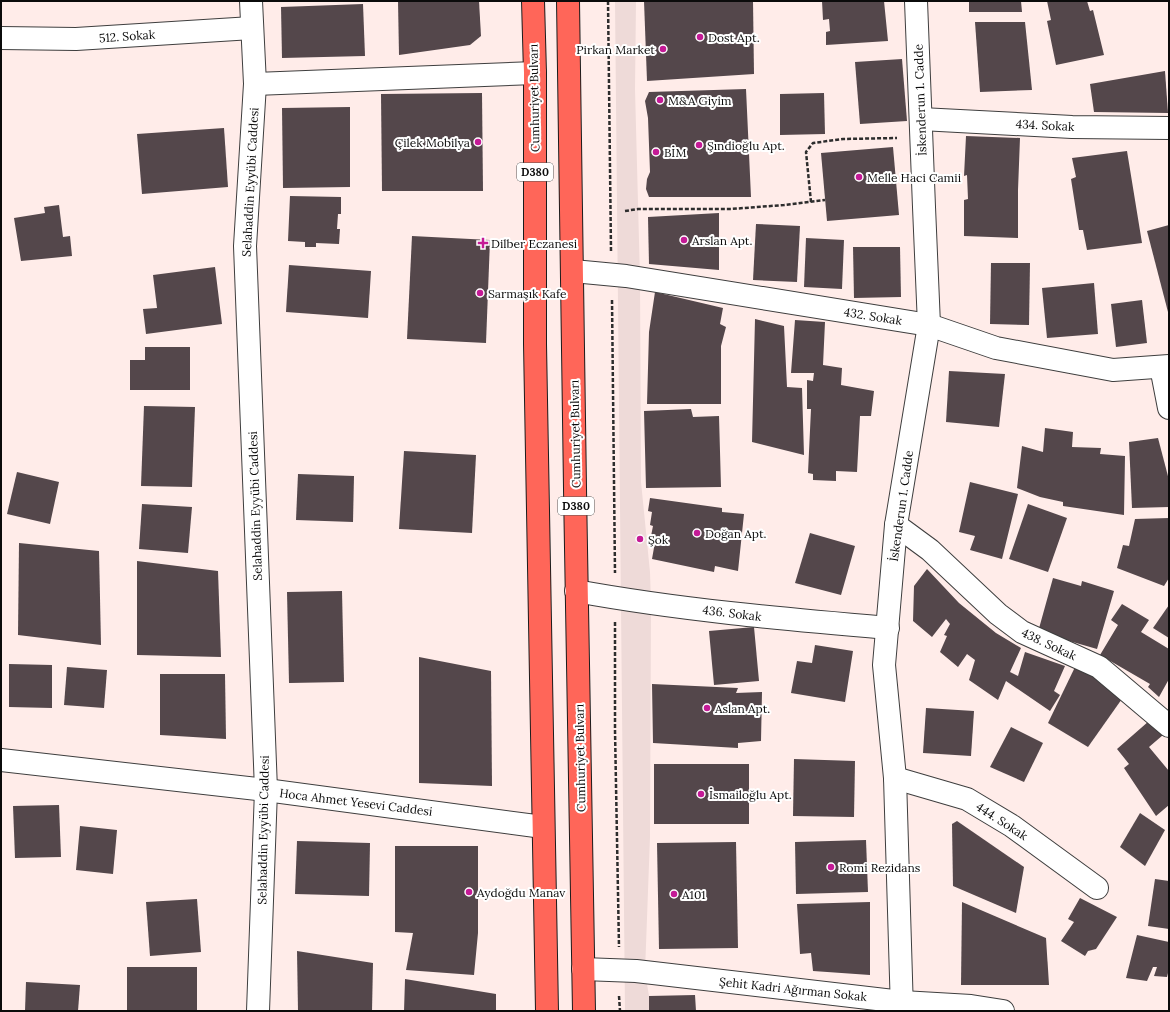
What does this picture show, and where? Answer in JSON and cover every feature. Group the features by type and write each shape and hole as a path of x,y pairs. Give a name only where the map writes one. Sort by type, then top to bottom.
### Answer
{"main road":[{"name":"Cumhuriyet Bulvarı","path":"533,1 535,73 535,344 547,1011"},
{"name":"Cumhuriyet Bulvarı","path":"568,1 573,270 576,592 584,1011"}],"street":[{"name":"Selahaddin Eyyübi Caddesi","path":"252,1 255,84 245,246 266,790 258,1011"},
{"name":"İskenderun 1. Cadde","path":"902,1006 895,778 884,665 896,525 929,325 916,1"},
{"name":"512. Sokak","path":"1,38 76,39 252,28"},
{"path":"255,84 535,73"},
{"name":"434. Sokak","path":"921,129 1072,127 1169,128"},
{"name":"432. Sokak","path":"573,270 929,325 996,348 1113,370 1165,367"},
{"path":"1165,367 1169,408"},
{"name":"438. Sokak","path":"896,525 930,550 998,614 1022,632 1099,667 1169,726"},
{"name":"436. Sokak","path":"576,592 650,604 772,618 888,628"},
{"name":"Hoca Ahmet Yesevi Caddesi","path":"1,760 266,790 544,827"},
{"name":"444. Sokak","path":"895,778 967,799 1012,826 1097,888"},
{"name":"Şehit Kadri Ağırman Sokak","path":"584,969 636,971 902,1006 971,1006 1003,1011"}],"path":[{"path":"608,1 612,275 615,730 620,1011"},
{"path":"812,202 806,152 813,144 921,129"},
{"path":"625,211 638,209 731,209 825,200"}],"shaded area":[{"path":"615,1 636,1 635,89 640,279 641,482 650,572 651,604 650,837 645,972 649,996 649,1011 625,1011"}],"building":[{"path":"398,1 479,1 481,36 470,45 399,55"},
{"name":"Dost Apt.","path":"644,1 753,1 754,74 647,81"},
{"path":"822,1 884,1 888,41 826,45 826,32 830,31 829,19 823,20"},
{"path":"969,1 1021,1 1022,12 969,12"},
{"path":"1047,1 1087,1 1090,11 1093,10 1104,55 1056,65 1047,21 1051,20"},
{"path":"363,4 365,56 282,58 281,7"},
{"path":"975,22 1025,22 1032,90 980,92"},
{"path":"902,59 907,121 860,124 855,62"},
{"path":"1165,71 1168,113 1094,112 1090,84"},
{"name":"Şındioğlu Apt.","path":"746,89 751,197 649,197 646,189 647,179 650,172 648,118 645,101 649,92"},
{"path":"482,93 483,191 382,191 381,94"},
{"path":"824,93 825,134 780,135 780,94"},
{"path":"350,107 350,187 283,188 282,108"},
{"path":"224,128 228,187 142,194 137,134"},
{"path":"966,136 1020,138 1018,238 964,236 964,200 968,199 967,175 964,176"},
{"name":"Melle Haci Camii","path":"893,147 899,215 827,221 821,153"},
{"path":"1127,151 1142,243 1087,250 1083,230 1079,230 1071,179 1076,177 1072,158"},
{"path":"290,196 341,197 341,214 338,214 337,229 340,229 339,244 316,243 316,247 305,247 305,242 288,241"},
{"path":"59,205 63,237 70,236 72,256 21,261 14,218 45,213 44,207"},
{"name":"Arslan Apt.","path":"719,213 719,270 649,264 648,217"},
{"path":"756,224 800,226 797,282 753,280"},
{"path":"1169,225 1169,312 1168,312 1147,231"},
{"path":"412,236 490,240 486,343 407,339"},
{"path":"806,238 844,240 842,289 804,287"},
{"path":"853,247 900,247 901,297 854,298"},
{"path":"991,263 1030,263 1029,325 990,324"},
{"path":"289,265 371,271 368,318 286,312"},
{"path":"215,267 222,324 146,334 143,309 157,308 153,275"},
{"path":"1094,283 1098,334 1047,338 1042,288"},
{"path":"655,292 723,308 720,324 726,327 721,346 721,404 647,404 649,332"},
{"path":"1142,300 1147,343 1116,347 1111,304"},
{"path":"755,319 784,326 787,387 802,388 804,455 752,442"},
{"path":"795,320 825,322 823,365 842,368 841,385 874,391 871,416 860,416 857,472 836,471 836,481 813,480 813,474 808,473 811,409 807,409 807,380 813,381 814,373 791,373"},
{"path":"145,347 190,347 190,390 130,390 130,360 145,360"},
{"path":"949,371 1005,374 999,427 946,422"},
{"path":"144,406 195,407 192,487 141,486"},
{"path":"691,409 693,417 719,416 721,487 646,488 644,411"},
{"path":"1045,428 1073,432 1072,447 1101,448 1100,454 1125,456 1124,515 1063,506 1063,502 1040,497 1017,488 1022,446 1043,452"},
{"path":"1158,438 1169,480 1169,507 1132,508 1129,442"},
{"path":"404,451 476,455 472,533 399,529"},
{"path":"17,472 59,482 50,524 7,514"},
{"path":"298,474 354,476 353,522 296,520"},
{"path":"970,482 1018,494 1002,559 970,550 975,536 959,532"},
{"name":"Doğan Apt.","path":"650,498 722,508 722,512 744,514 738,571 715,566 714,572 652,559 655,542 650,541 653,526 650,525 652,512 648,511"},
{"path":"142,504 192,507 188,553 139,549"},
{"path":"1028,504 1067,518 1048,572 1009,559"},
{"path":"1169,518 1169,578 1164,586 1117,568 1123,545 1129,546 1135,519"},
{"path":"810,533 855,546 841,595 795,583"},
{"path":"19,543 99,551 101,645 18,635"},
{"path":"137,561 218,571 221,657 137,655"},
{"path":"927,569 959,603 996,633 1021,648 1010,672 1018,676 1025,652 1065,666 1054,691 1060,695 1050,711 1006,681 998,700 969,680 975,660 967,654 958,667 940,652 947,636 944,635 950,624 946,619 932,637 913,621 914,586"},
{"path":"1053,578 1081,586 1082,581 1114,591 1097,649 1038,632"},
{"path":"342,591 344,682 289,683 287,592"},
{"path":"1122,604 1149,620 1141,632 1169,649 1169,679 1159,697 1148,687 1150,684 1100,655 1118,625 1111,620"},
{"path":"1169,605 1169,638 1153,628"},
{"path":"754,627 759,681 714,685 709,631"},
{"path":"815,645 853,651 845,702 791,693 797,661 812,663"},
{"path":"419,657 491,671 492,786 419,783"},
{"path":"9,664 52,665 52,708 9,707"},
{"path":"1076,665 1124,696 1088,747 1048,723"},
{"path":"67,667 107,670 104,708 64,705"},
{"path":"160,674 225,674 226,739 160,735"},
{"name":"Aslan Apt.","path":"652,684 738,688 736,693 762,692 761,741 738,743 738,748 653,743"},
{"path":"926,708 974,711 971,756 923,753"},
{"path":"1149,721 1163,735 1149,747 1169,771 1169,805 1156,816 1124,768 1129,764 1117,749"},
{"path":"1011,727 1043,743 1024,782 990,767"},
{"path":"794,759 855,761 854,817 793,816"},
{"name":"İsmailoğlu Apt.","path":"654,764 749,764 749,824 654,824"},
{"path":"59,805 61,857 15,858 13,806"},
{"path":"1140,813 1165,830 1145,866 1120,847"},
{"path":"957,821 1024,867 1016,913 953,886 952,824"},
{"path":"80,826 117,830 113,874 76,870"},
{"name":"Romi Rezidans","path":"866,840 868,892 796,894 795,842"},
{"path":"297,841 370,843 369,896 295,894"},
{"path":"736,842 738,948 659,949 657,843"},
{"path":"395,846 478,846 478,933 474,975 406,970 413,933 395,932"},
{"path":"1155,879 1169,881 1169,929 1148,926"},
{"path":"1080,898 1117,917 1096,949 1088,951 1085,956 1061,941 1074,922 1068,919"},
{"path":"197,899 201,952 150,956 146,902"},
{"path":"870,902 870,975 813,971 811,953 800,954 797,904"},
{"path":"962,902 1046,938 1049,985 961,985"},
{"path":"1137,935 1169,942 1169,969 1167,977 1154,976 1157,967 1153,967 1147,981 1126,978"},
{"path":"297,951 373,963 372,1011 298,1011"},
{"path":"127,967 197,967 197,1011 127,1011"},
{"path":"405,979 496,994 496,1011 404,1011"},
{"path":"26,982 80,985 78,1011 25,1011"},
{"path":"695,995 696,1011 649,1011 649,996"}],"place":[{"name":"Dost Apt.","path":"700,37"},
{"name":"Pirkan Market","path":"663,49"},
{"name":"M&A Giyim","path":"660,100"},
{"name":"Çilek Mobilya","path":"478,142"},
{"name":"Şındioğlu Apt.","path":"699,145"},
{"name":"BİM","path":"656,152"},
{"name":"Melle Haci Camii","path":"859,177"},
{"name":"Arslan Apt.","path":"684,240"},
{"name":"Dilber Eczanesi","path":"483,243"},
{"name":"Sarmaşık Kafe","path":"480,293"},
{"name":"Doğan Apt.","path":"697,533"},
{"name":"Şok","path":"640,539"},
{"name":"Aslan Apt.","path":"707,708"},
{"name":"İsmailoğlu Apt.","path":"701,794"},
{"name":"Romi Rezidans","path":"831,867"},
{"name":"Aydoğdu Manav","path":"469,892"},
{"name":"A101","path":"674,894"}]}
